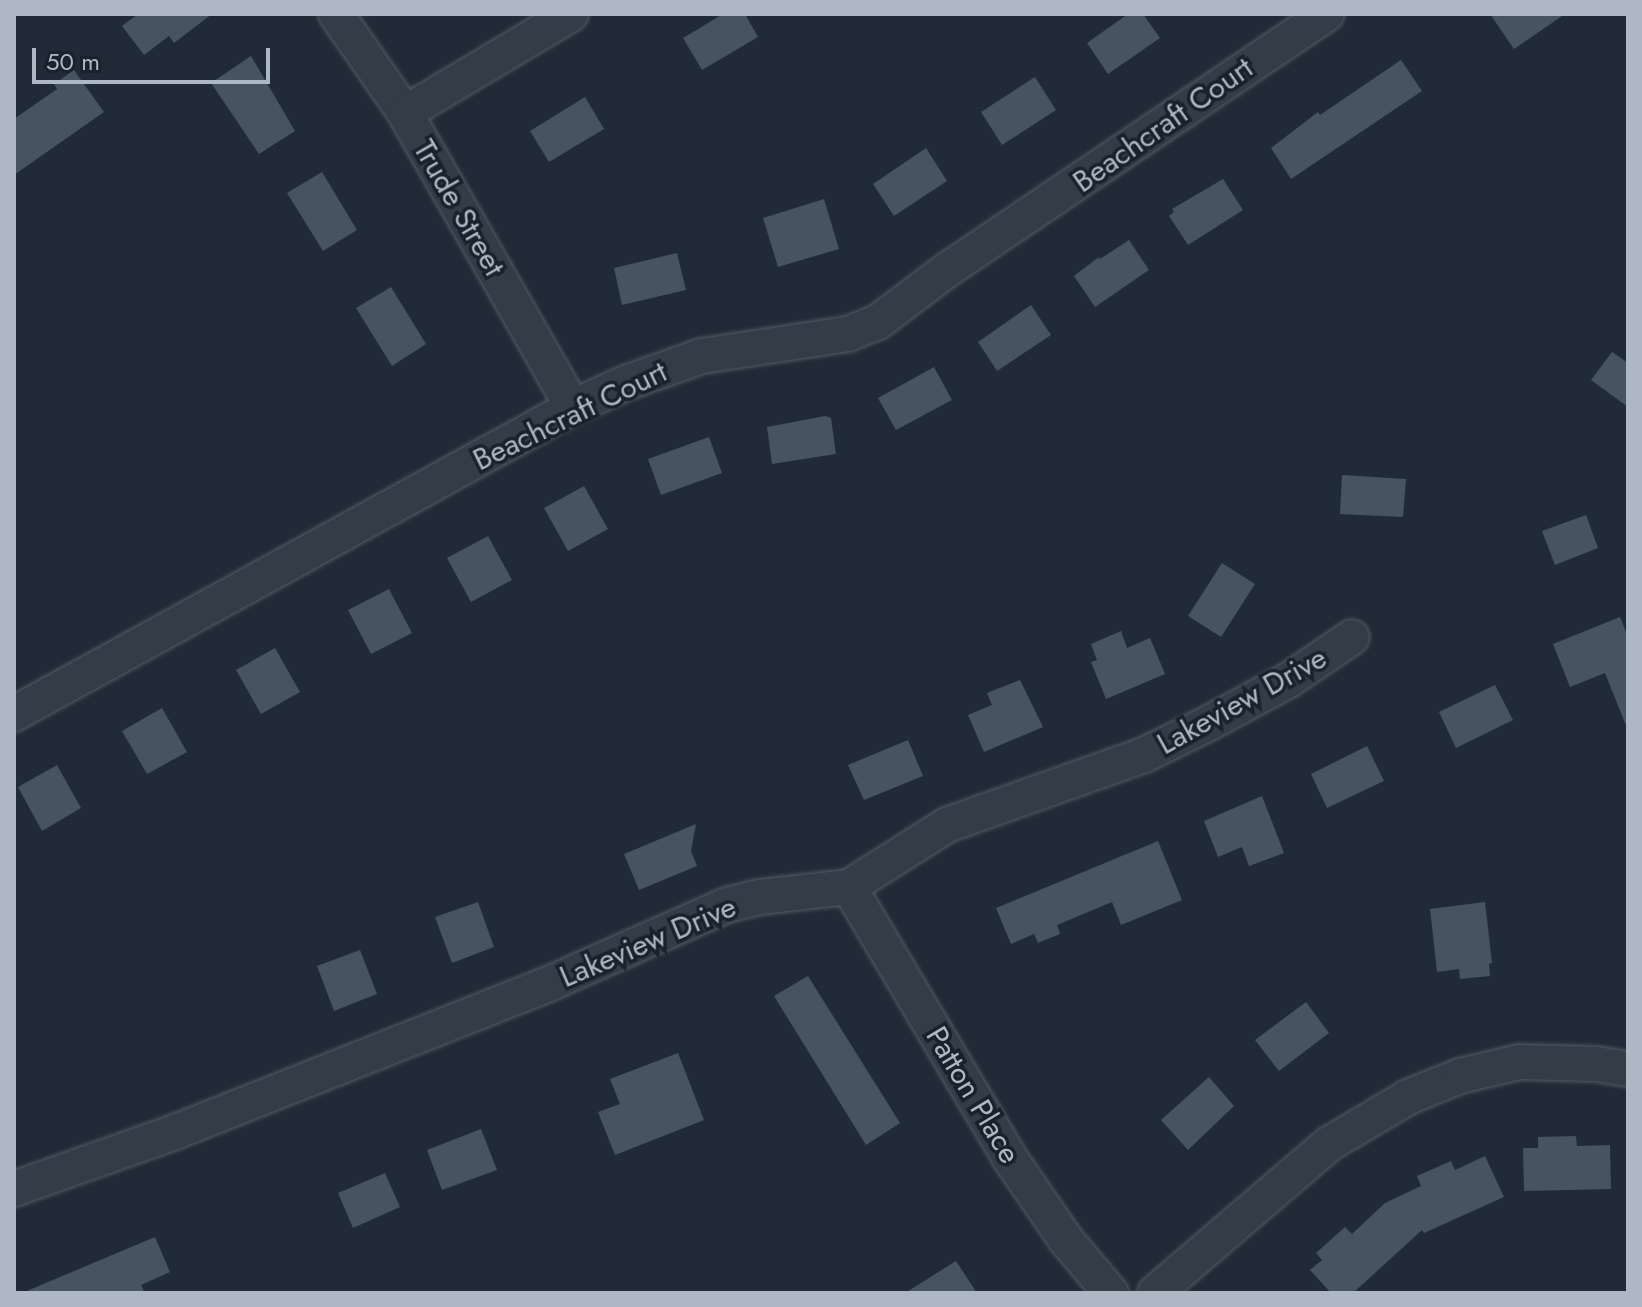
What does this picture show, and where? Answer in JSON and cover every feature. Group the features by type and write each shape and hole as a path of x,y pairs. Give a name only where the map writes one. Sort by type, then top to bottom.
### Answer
{"street":[{"name":"Trude Street","path":"336,14 405,113 573,407"},
{"path":"405,113 571,14"},
{"name":"Beachcraft Court","path":"14,714 573,407 626,383 702,356 848,334 878,322 947,270 1327,14"},
{"name":"Lakeview Drive","path":"14,1189 175,1132 553,982 727,905 760,897 849,887 947,825 1144,755 1211,722 1289,680 1352,637"},
{"name":"Patton Place","path":"849,887 1009,1157 1066,1240 1111,1293"},
{"path":"1155,1293 1329,1144 1408,1097 1460,1076 1519,1062 1596,1064 1628,1069"}],"building":[{"path":"138,14 212,14 174,43 169,36 144,55 122,26"},
{"path":"723,14 745,14 758,37 702,70 683,38"},
{"path":"1128,14 1143,14 1160,38 1108,74 1087,43"},
{"path":"1490,14 1565,14 1514,49"},
{"path":"251,56 295,131 259,154 211,83"},
{"path":"1401,60 1422,91 1291,179 1271,148 1318,112 1320,115"},
{"path":"74,70 104,112 14,175 14,119 57,89 54,84"},
{"path":"1035,77 1056,110 1002,145 981,112"},
{"path":"585,97 604,129 549,162 530,131"},
{"path":"926,148 947,181 894,216 873,184"},
{"path":"322,172 357,230 323,251 287,193"},
{"path":"1223,179 1243,210 1188,245 1169,216 1174,212 1172,209"},
{"path":"824,199 839,249 778,267 763,218"},
{"path":"1129,240 1149,270 1095,307 1074,276"},
{"path":"677,253 686,290 622,305 614,268"},
{"path":"391,287 426,344 392,366 356,308"},
{"path":"1031,305 1051,335 997,371 978,342"},
{"path":"1612,352 1628,363 1628,407 1591,380"},
{"path":"934,367 952,400 896,430 878,398"},
{"path":"825,416 831,418 836,454 772,464 767,427"},
{"path":"709,437 722,473 661,495 648,459"},
{"path":"1342,475 1406,479 1403,517 1340,514"},
{"path":"584,486 608,529 568,551 544,508"},
{"path":"1586,515 1598,548 1555,565 1542,531"},
{"path":"488,536 512,580 471,602 447,558"},
{"path":"1222,563 1255,584 1221,637 1188,616"},
{"path":"389,589 412,633 371,654 348,610"},
{"path":"1620,617 1628,637 1627,728 1605,673 1570,687 1553,644"},
{"path":"1121,631 1127,648 1150,638 1165,674 1106,699 1091,662 1097,660 1091,644"},
{"path":"275,648 300,692 261,714 236,670"},
{"path":"1020,680 1043,727 984,752 968,715 992,705 987,693"},
{"path":"1495,685 1513,720 1456,748 1439,712"},
{"path":"162,708 187,752 147,774 122,731"},
{"path":"908,740 923,776 864,800 848,765"},
{"path":"1367,746 1384,781 1327,808 1311,774"},
{"path":"57,765 81,808 42,831 18,787"},
{"path":"1262,796 1284,853 1249,866 1242,847 1218,857 1204,821"},
{"path":"696,824 691,851 697,866 639,890 624,854"},
{"path":"1158,841 1182,900 1121,925 1112,902 1057,925 1060,934 1038,943 1034,934 1011,944 996,908"},
{"path":"478,902 494,947 452,963 435,917"},
{"path":"1485,902 1492,963 1489,964 1490,976 1460,979 1459,969 1437,972 1430,909"},
{"path":"360,950 377,994 334,1011 317,966"},
{"path":"808,976 900,1123 866,1145 774,996"},
{"path":"1306,1002 1329,1033 1279,1071 1255,1040"},
{"path":"678,1053 704,1120 615,1155 598,1112 620,1104 610,1079"},
{"path":"1209,1077 1234,1106 1188,1150 1161,1120"},
{"path":"481,1129 497,1170 442,1190 427,1150"},
{"path":"1576,1136 1577,1146 1610,1145 1611,1189 1524,1191 1523,1148 1538,1148 1538,1137"},
{"path":"1485,1156 1504,1197 1424,1233 1422,1230 1353,1293 1331,1293 1310,1270 1322,1260 1316,1253 1345,1227 1352,1234 1385,1203 1421,1186 1417,1176 1451,1161 1455,1170"},
{"path":"385,1173 400,1207 353,1228 338,1193"},
{"path":"155,1237 170,1272 141,1285 145,1293 22,1293"},
{"path":"956,1261 977,1293 905,1293"}]}
